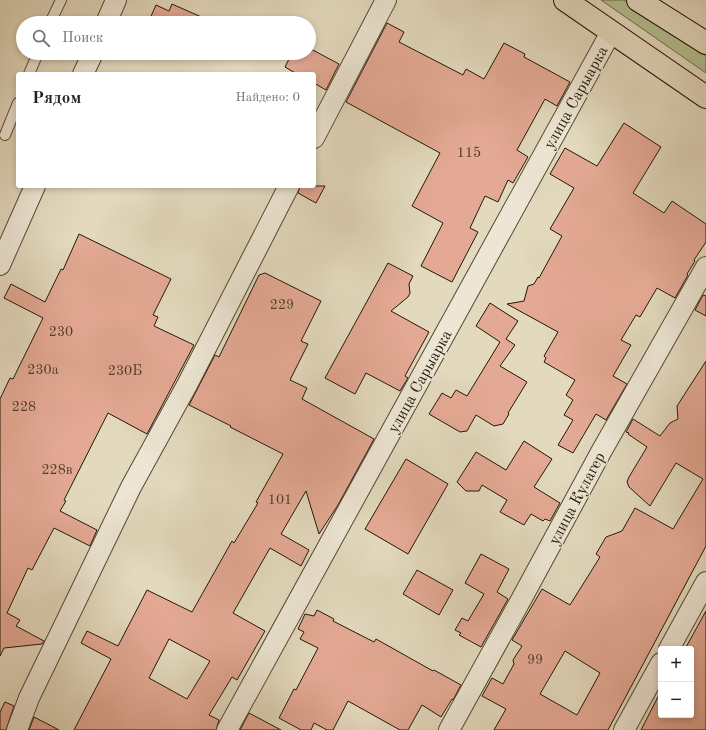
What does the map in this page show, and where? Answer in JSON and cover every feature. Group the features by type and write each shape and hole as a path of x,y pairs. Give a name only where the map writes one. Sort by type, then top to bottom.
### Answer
{"highway":[{"path":"565,0 706,97"},
{"path":"638,0 706,43"}],"street":[{"path":"109,16 116,0"},
{"path":"316,134 386,0"},
{"name":"улица Сарыарка","path":"227,730 611,32"},
{"path":"84,72 90,60"},
{"path":"0,265 34,188"},
{"path":"17,730 29,698 131,487 288,188"},
{"name":"улица Кулагер","path":"449,730 600,452 706,267"},
{"path":"671,646 706,582"},
{"path":"624,730 658,668"}],"lane":[{"path":"53,16 61,0"},
{"path":"30,72 35,60"},
{"path":"5,135 16,108"}],"green space":[{"path":"601,0 624,0 706,56 706,73"}],"building":[{"path":"172,4 199,16 151,16 156,5 169,11"},
{"path":"387,23 404,32 399,42 463,75 466,69 484,79 504,43 525,54 524,57 570,82 557,106 545,99 517,150 528,157 513,183 508,180 498,202 485,196 470,228 478,232 452,282 421,266 443,223 412,206 440,153 346,102"},
{"path":"316,52 339,64 326,90 316,84 316,72 294,72 285,67 288,60 316,60"},
{"path":"624,123 661,147 633,193 664,213 672,201 706,224 706,242 694,260 695,261 687,274 688,275 675,298 657,288 640,317 636,315 621,340 631,345 613,376 627,384 606,420 596,414 573,453 558,445 573,420 564,415 573,400 566,395 575,380 544,362 546,358 544,356 558,332 507,304 524,301 528,286 534,284 538,277 539,278 562,236 550,229 574,188 550,174 565,148 597,166"},
{"path":"316,186 325,186 316,203 298,193 299,188 316,188"},
{"path":"79,234 171,279 153,315 158,317 154,326 194,345 147,434 108,413 64,500 66,501 60,511 97,530 90,546 54,528 32,570 28,568 7,613 20,620 16,626 44,641 42,644 4,648 0,656 0,399 10,378 13,379 43,318 4,298 11,284 45,302 61,269 63,270"},
{"path":"388,263 413,276 409,284 410,293 408,297 391,311 429,332 405,376 408,378 400,391 366,373 355,394 325,378"},
{"path":"265,273 321,301 301,341 308,344 290,380 307,388 302,399 374,439 338,505 319,534 306,491 281,534 309,550 301,566 270,548 233,613 265,631 237,680 232,677 209,715 219,720 216,730 74,730 111,659 81,643 87,631 118,646 147,590 192,612 232,541 234,543 258,503 256,502 283,454 189,405 215,355 219,357 259,275","holes":["169,639 210,661 187,699 149,678"]},
{"path":"703,295 706,296 706,316 695,310"},
{"path":"490,303 518,321 506,339 515,345 500,366 527,382 503,424 494,426 476,415 467,431 460,432 429,414 442,393 451,398 456,390 467,396 500,342 476,326"},
{"path":"706,361 706,546 608,730 494,730 506,709 482,696 492,678 503,684 514,664 513,660 522,646 512,640 542,589 570,605 600,557 596,554 606,537 622,531 635,508 673,529 703,479 676,463 650,506 629,487 627,482 647,447 626,432 633,419 660,436 670,423 678,419 677,406","holes":["565,651 600,673 577,715 540,694"]},
{"path":"524,441 552,459 534,487 560,503 550,521 545,519 543,521 531,514 524,525 500,512 507,500 482,485 479,491 466,491 457,482 476,452 506,470"},
{"path":"406,459 448,484 408,554 365,529"},
{"path":"481,554 509,569 497,592 508,599 481,647 459,635 461,633 455,630 462,618 468,621 484,594 465,583"},
{"path":"417,570 453,590 439,615 403,594"},
{"path":"317,610 334,619 333,621 374,642 376,639 461,685 441,717 422,705 408,730 400,730 348,701 333,730 327,730 314,723 311,730 301,730 279,718 294,689 296,690 318,648 300,639 304,632 298,629 305,614 314,616"},
{"path":"706,611 706,730 641,730 658,697 658,718 694,718 694,646 687,646"},
{"path":"5,702 14,706 6,730 0,730 0,712"},
{"path":"249,713 281,730 240,730"},
{"path":"34,717 59,730 29,730"}]}
